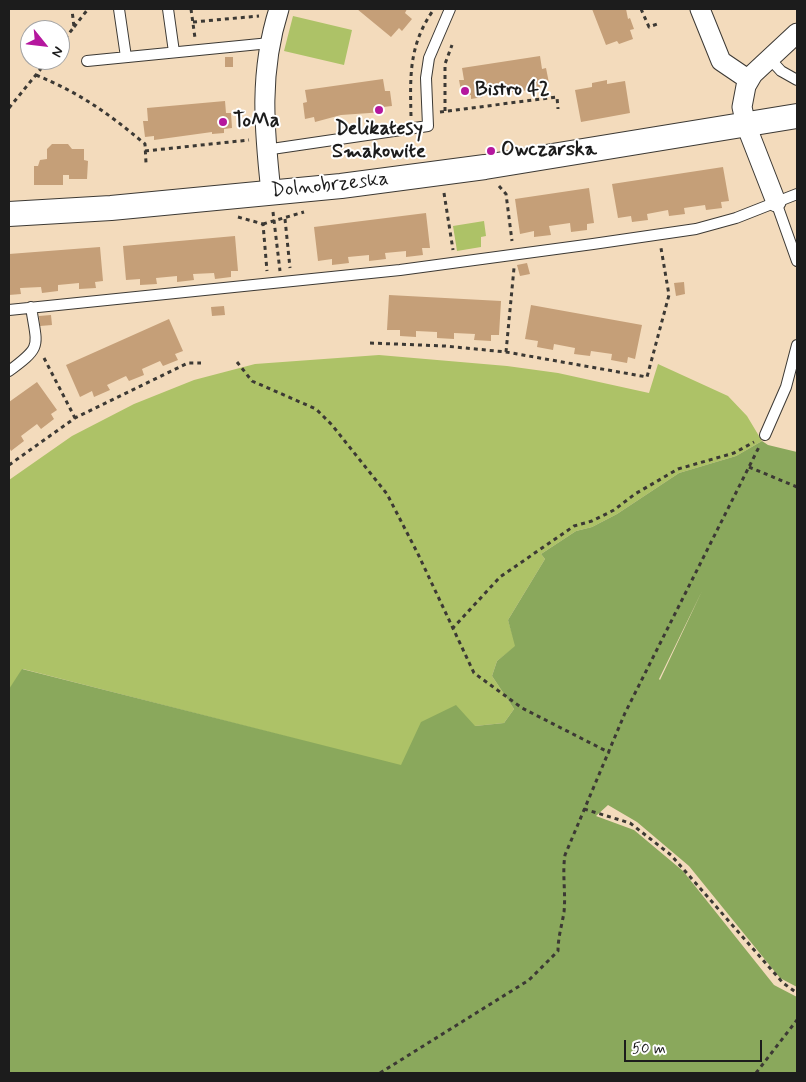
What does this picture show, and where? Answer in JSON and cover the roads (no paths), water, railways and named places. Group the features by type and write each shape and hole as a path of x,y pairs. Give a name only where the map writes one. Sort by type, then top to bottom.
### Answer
{"street":[{"path":"700,9 721,61 749,80"},
{"path":"271,13 270,43 264,81 259,145 271,192"},
{"path":"776,202 746,125 742,107 749,80 797,33"},
{"name":"Dolnobrzeska","path":"9,214 111,208 437,173 797,116"}],"lane":[{"path":"119,9 126,57"},
{"path":"168,9 174,52"},
{"path":"259,145 428,126 426,78 429,58 450,9"},
{"path":"87,61 270,43"},
{"path":"770,59 781,71 797,80"},
{"path":"9,310 455,263 696,229 736,218 797,194"},
{"path":"776,202 797,261"},
{"path":"9,371 31,355 36,345 31,307"},
{"path":"765,435 786,387 797,345"}],"place":[{"name":"Bistro 42","path":"465,91"},
{"name":"Delikatesy Smakowite","path":"379,110"},
{"name":"ToMa","path":"223,122"},
{"name":"Owczarska","path":"491,151"}]}
